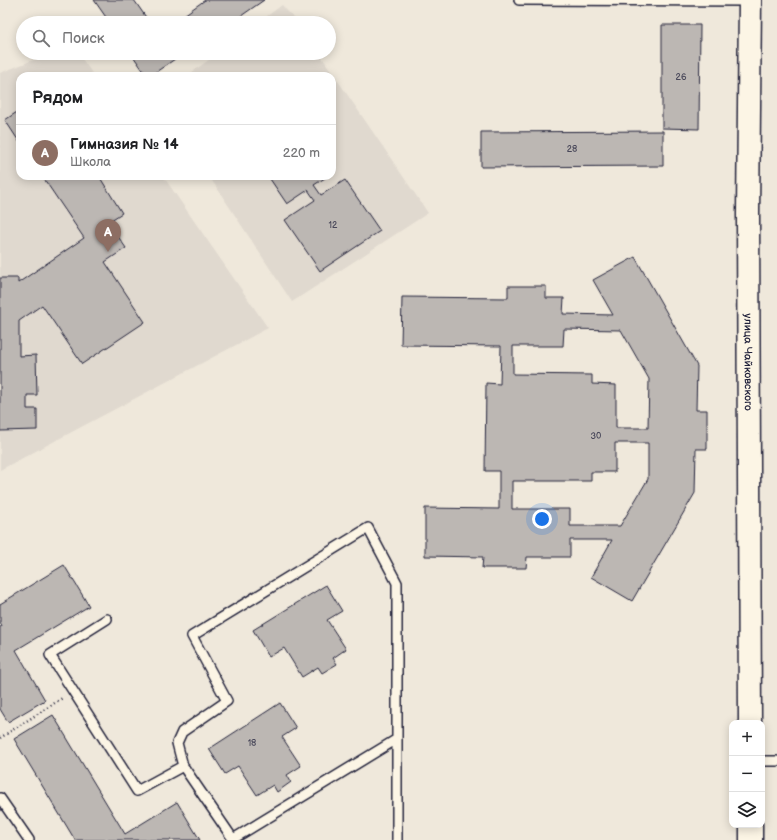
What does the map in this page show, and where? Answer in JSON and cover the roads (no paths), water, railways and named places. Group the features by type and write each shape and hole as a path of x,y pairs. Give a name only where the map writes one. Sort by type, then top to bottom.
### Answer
{"street":[{"name":"улица Чайковского","path":"750,1 748,214 750,720"},
{"path":"750,828 751,840"}],"lane":[{"path":"519,0 750,1"},
{"path":"397,739 233,839 182,766 177,743 182,732 227,701 192,636 368,528 397,583 397,739 397,840"},
{"path":"108,619 50,655 136,791 182,766"},
{"path":"765,761 777,761"},
{"path":"0,798 29,840"}],"place":[{"name":"Гимназия № 14","path":"108,252"}]}
